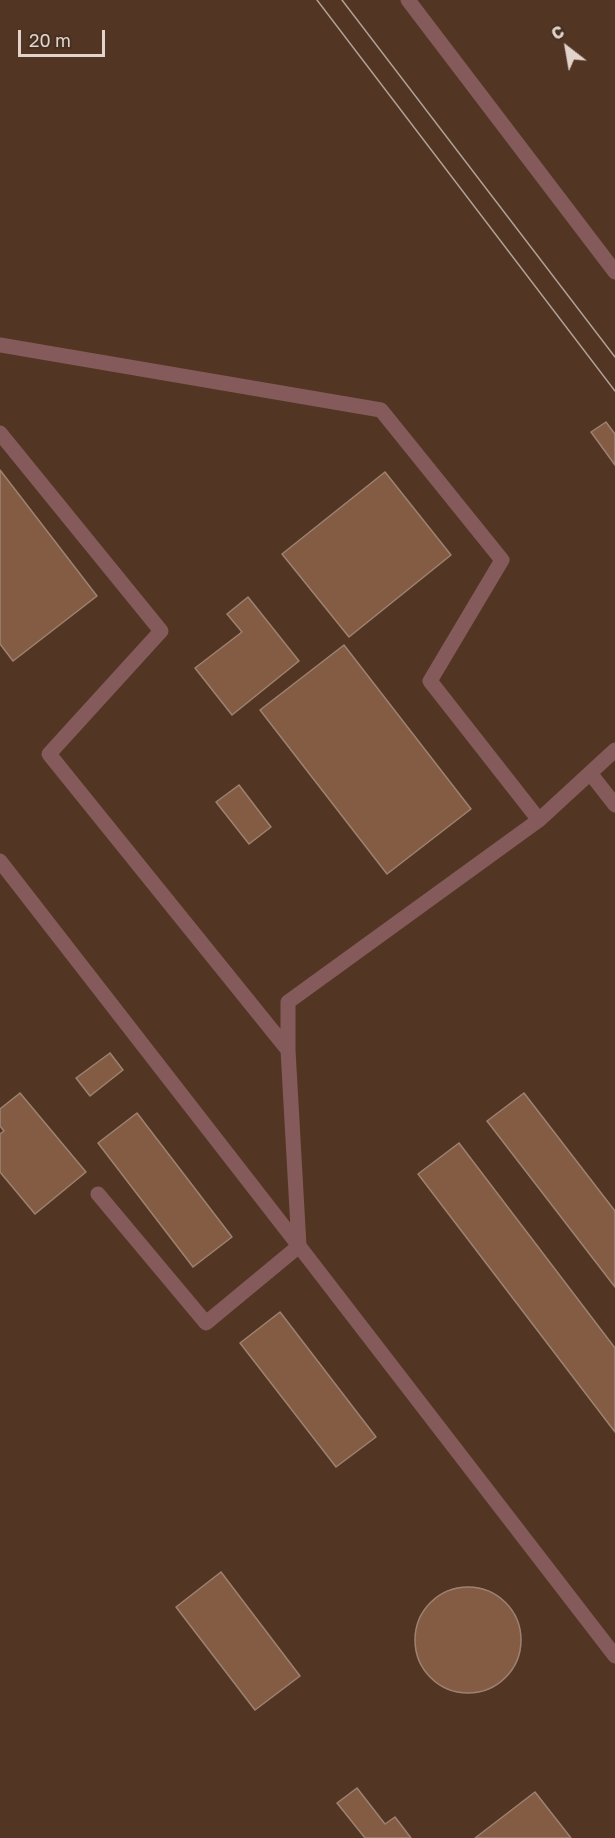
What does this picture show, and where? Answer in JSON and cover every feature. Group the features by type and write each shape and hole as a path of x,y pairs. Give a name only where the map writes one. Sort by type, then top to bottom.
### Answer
{"lane":[{"path":"408,0 615,272"},
{"path":"0,345 381,410 502,560 430,681 539,820"},
{"path":"0,433 161,631 49,754 288,1050"},
{"path":"300,1246 288,1050 288,1002 539,820 615,750"},
{"path":"590,773 615,805"},
{"path":"0,861 615,1656"},
{"path":"98,1194 206,1323 300,1246"}],"shaded area":[{"path":"0,0 615,0 615,1838 0,1838"}],"building":[{"path":"606,422 615,434 615,465 591,432"},
{"path":"0,470 97,596 13,661 0,644"},
{"path":"385,472 451,555 349,637 282,554"},
{"path":"248,597 299,661 232,715 195,668 242,632 227,614"},
{"path":"344,645 471,809 387,874 260,710"},
{"path":"239,785 271,827 249,844 216,802"},
{"path":"110,1053 123,1070 90,1096 76,1078"},
{"path":"20,1093 86,1172 35,1214 0,1172 0,1134 4,1131 0,1126 0,1109"},
{"path":"524,1093 615,1211 615,1287 487,1121"},
{"path":"137,1113 232,1237 193,1267 98,1143"},
{"path":"459,1143 615,1348 615,1432 418,1174"},
{"path":"280,1312 376,1437 336,1467 240,1343"},
{"path":"221,1572 300,1676 255,1710 176,1607"},
{"path":"468,1587 488,1591 505,1603 517,1620 521,1640 517,1660 505,1677 488,1689 468,1693 448,1689 431,1677 419,1660 415,1640 419,1620 431,1603 448,1591"},
{"path":"357,1788 385,1824 395,1817 411,1838 365,1838 337,1803"},
{"path":"535,1792 571,1838 475,1838"}],"tram line":[{"path":"317,0 615,391"},
{"path":"342,0 615,357"}]}
